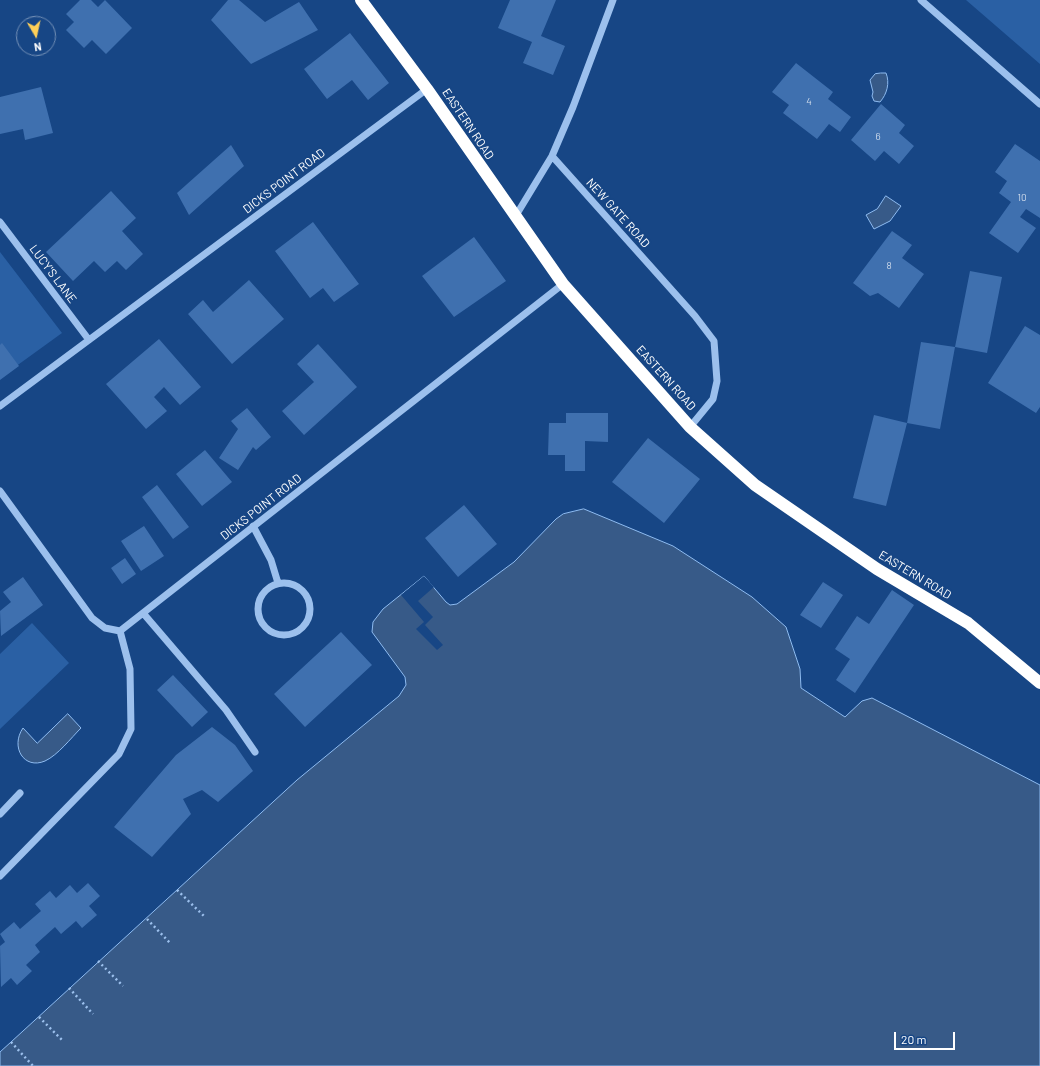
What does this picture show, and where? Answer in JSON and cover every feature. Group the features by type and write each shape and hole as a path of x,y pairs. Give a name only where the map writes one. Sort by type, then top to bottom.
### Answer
{"highway":[{"name":"EASTERN ROAD","path":"361,0 427,89 563,284 690,427 755,485 877,569 968,623 1040,683"}],"street":[{"path":"515,217 552,156 573,107 613,0"},
{"path":"921,0 1040,104"},
{"name":"DICKS POINT ROAD","path":"0,406 427,89"},
{"name":"NEW GATE ROAD","path":"552,156 695,316 714,341 717,381 713,398 690,427"},
{"name":"LUCY'S LANE","path":"0,222 89,340"},
{"name":"DICKS POINT ROAD","path":"120,631 563,284"},
{"path":"0,492 92,618 105,628 120,631 130,669 131,729 119,754 0,876"},
{"path":"253,526 271,560 278,583"},
{"path":"278,583 293,584 305,593 311,607 307,622 297,633 282,636 268,630 259,618 258,604 265,591 278,583"},
{"path":"143,613 226,710 255,752"},
{"path":"0,814 20,793"}],"path":[{"path":"177,890 204,916"},
{"path":"147,919 171,944"},
{"path":"98,961 123,986"},
{"path":"69,988 93,1014"},
{"path":"39,1017 62,1040"},
{"path":"11,1042 33,1066"}],"shaded area":[{"path":"966,0 1040,0 1040,64"},
{"path":"886,73 888,84 886,92 880,102 874,101 870,80 875,74"},
{"path":"886,196 901,206 890,221 874,229 866,215 877,209"},
{"path":"0,252 62,333 15,367 0,347"},
{"path":"584,509 673,546 752,597 786,627 800,669 801,688 845,717 862,701 872,698 1040,785 1040,1066 0,1066 0,1052 297,780 399,696 406,685 405,677 372,632 373,622 383,609 424,576 446,602 450,605 457,604 514,562 556,519 563,514"},
{"path":"32,623 69,663 0,729 0,654"},
{"path":"68,714 81,728 69,741 55,755 45,761 37,763 25,760 21,755 18,742 19,735 23,728 37,743"}],"pier":[{"path":"424,576 434,587 418,601 433,617 425,625 443,645 437,650 416,629 424,622 401,595"}],"building":[{"path":"80,0 91,0 98,7 105,0 132,28 106,54 92,40 84,48 66,30 74,22 66,14"},
{"path":"228,0 239,0 265,22 299,2 318,30 251,64 211,20"},
{"path":"510,0 556,0 541,36 565,46 553,75 523,63 532,42 498,28"},
{"path":"350,33 389,83 368,100 352,80 327,99 304,69"},
{"path":"796,63 833,92 828,99 851,117 840,132 829,124 817,139 783,113 789,105 772,92"},
{"path":"41,87 53,133 25,140 23,129 0,134 0,97"},
{"path":"881,104 905,125 899,133 914,146 899,164 884,151 875,161 851,140"},
{"path":"1015,144 1040,161 1040,218 1026,209 1020,217 1036,228 1018,253 989,233 1011,202 999,193 1007,181 995,172"},
{"path":"231,145 244,166 189,215 177,193"},
{"path":"111,191 136,218 122,231 143,254 126,270 117,261 105,272 94,261 73,281 46,252"},
{"path":"313,222 359,284 334,302 323,288 310,298 275,251"},
{"path":"892,231 912,245 902,258 924,274 899,308 878,293 870,296 853,283"},
{"path":"474,237 506,281 454,317 422,276"},
{"path":"970,271 1002,277 987,353 955,347"},
{"path":"249,280 284,319 232,364 188,314 203,300 213,312"},
{"path":"1025,326 1040,335 1040,407 1036,413 988,383"},
{"path":"159,339 201,387 180,405 164,387 154,397 167,411 146,429 106,384"},
{"path":"921,342 955,347 940,429 907,423"},
{"path":"2,343 19,366 0,380 0,345"},
{"path":"318,344 357,387 304,435 282,411 314,382 297,364"},
{"path":"247,408 271,437 256,450 253,447 238,470 219,458 238,429 231,421"},
{"path":"566,413 608,413 608,442 585,441 585,471 565,471 565,455 548,455 549,423 566,423"},
{"path":"874,415 907,423 886,506 853,498"},
{"path":"648,438 700,479 664,523 612,482"},
{"path":"205,450 232,482 202,506 176,474"},
{"path":"157,485 189,527 173,539 142,497"},
{"path":"464,505 497,544 458,577 425,538"},
{"path":"144,526 164,556 141,571 121,541"},
{"path":"125,558 136,574 122,584 111,568"},
{"path":"23,577 43,605 1,636 0,611 11,602 3,592"},
{"path":"823,582 843,595 821,628 800,615"},
{"path":"892,590 914,605 855,693 836,680 850,659 835,649 857,616 869,624"},
{"path":"341,632 372,665 305,727 274,694"},
{"path":"173,675 208,712 192,727 157,690"},
{"path":"212,727 235,745 253,771 218,802 202,790 183,799 191,814 152,857 114,827 176,755"},
{"path":"88,883 100,896 89,906 97,915 82,928 76,921 61,934 55,927 35,945 40,952 26,965 32,971 17,985 11,978 1,987 0,946 5,942 0,934 14,922 20,929 41,911 35,904 50,891 56,898 70,885 77,893"}]}
